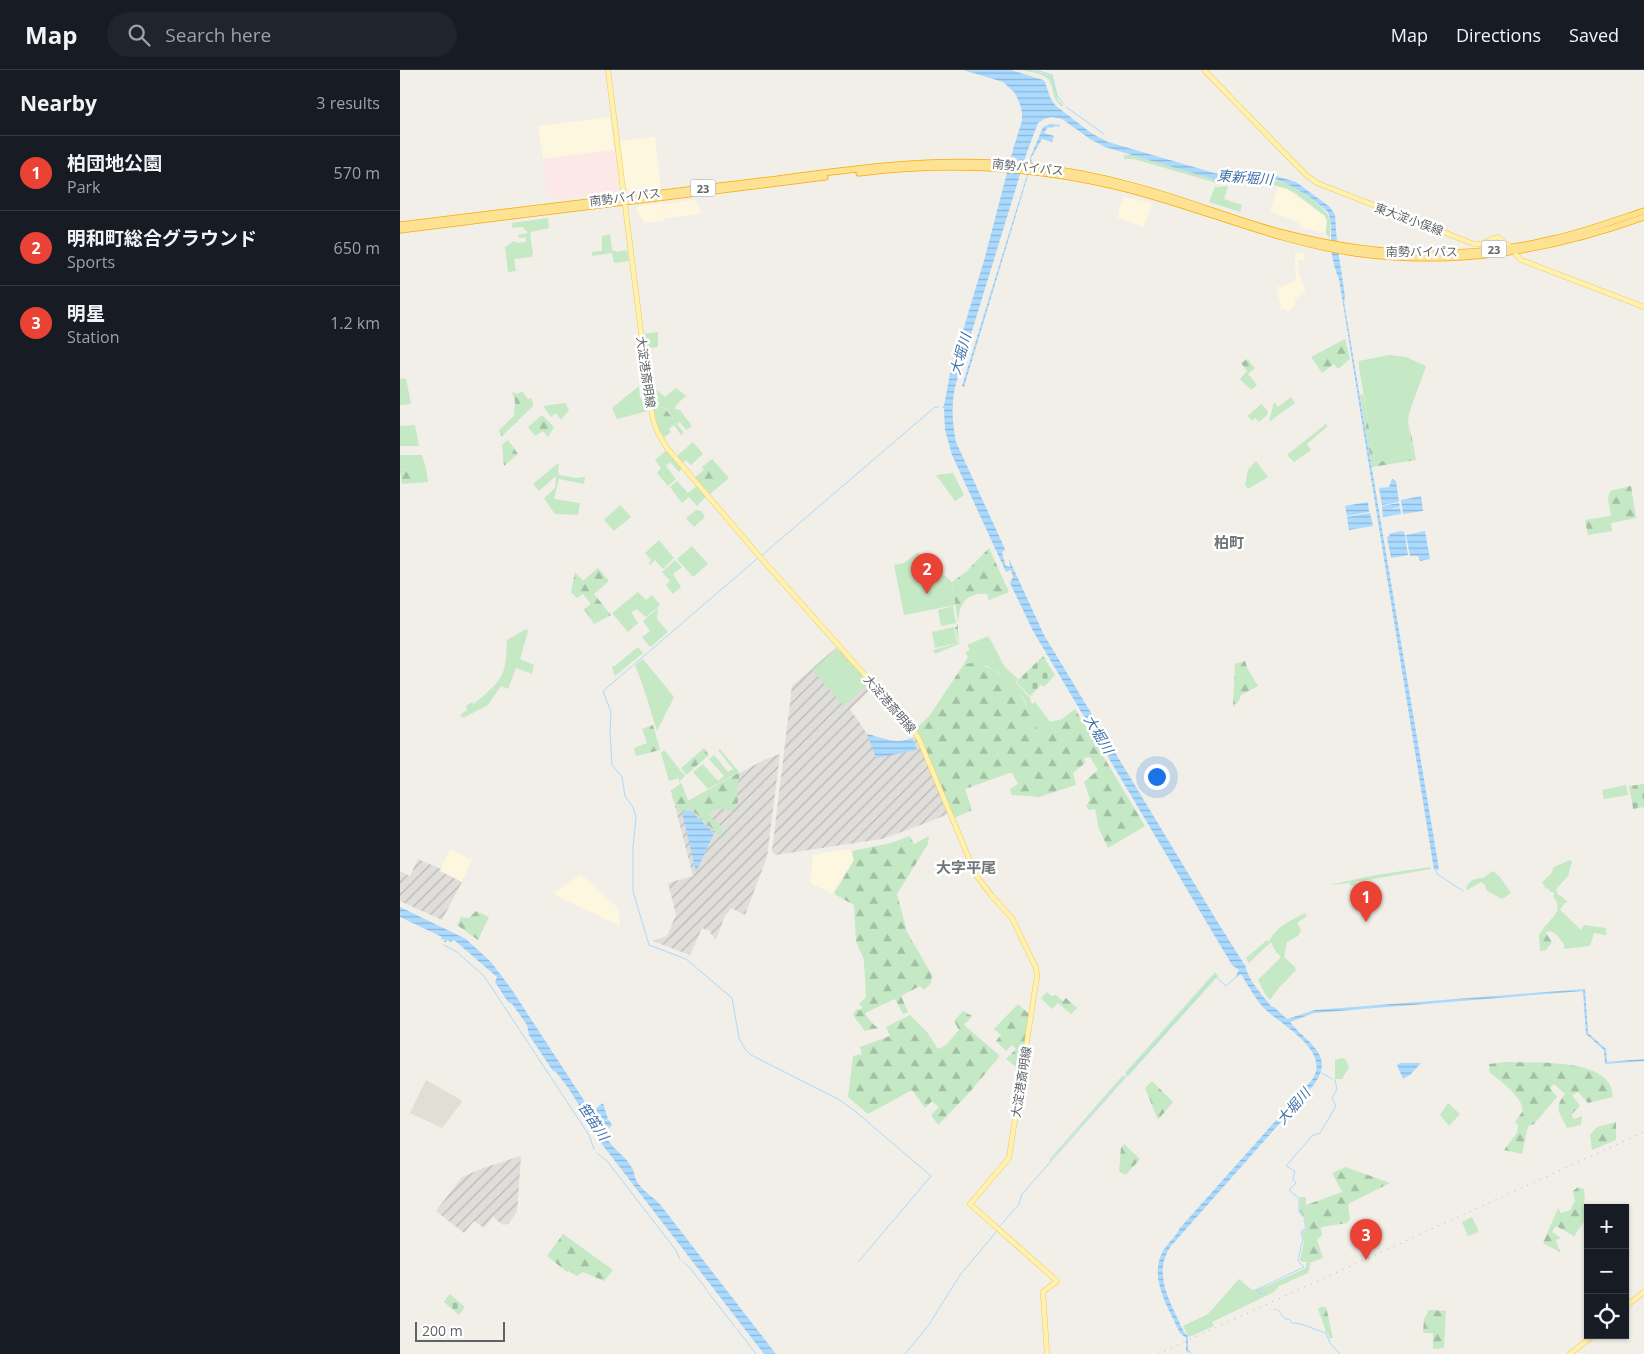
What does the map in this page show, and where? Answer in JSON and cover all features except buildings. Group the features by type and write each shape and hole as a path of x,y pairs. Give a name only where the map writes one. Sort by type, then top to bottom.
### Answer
{"highway":[{"name":"南勢バイパス","path":"400,225 895,169 959,166 1006,166 1074,172 1138,187 1330,246 1376,251 1426,254 1513,250 1575,239 1644,217"},
{"name":"南勢バイパス","path":"400,230 623,200"},
{"name":"南勢バイパス","path":"1513,250 1644,211"}],"main road":[{"name":"大淀港斎明線","path":"608,70 623,200 649,396 655,425 668,448 760,557 914,731 922,745 976,875 1012,918 1036,968 1009,1158 970,1204 1057,1281 1043,1292 1048,1354"},
{"name":"東大淀小俣線","path":"1204,70 1306,175 1317,183 1474,244 1483,244 1498,237 1524,261 1644,307"},
{"path":"1629,1304 1644,1292"},
{"path":"1570,1354 1589,1339"}],"shaded area":[{"path":"610,117 614,150 543,159 538,126"},
{"path":"655,137 661,187 629,191 623,181 619,141"},
{"path":"614,150 618,182 615,193 547,199 543,159"},
{"path":"1278,187 1288,190 1325,217 1325,233 1304,228 1297,221 1270,212"},
{"path":"1124,197 1152,203 1144,227 1118,218 1120,205"},
{"path":"695,200 702,214 665,218 663,204"},
{"path":"662,203 665,221 645,223 636,208 640,206"},
{"path":"1296,252 1304,254 1305,260 1298,260 1299,273 1306,292 1295,300 1295,305 1287,312 1284,309 1282,310 1276,286 1280,287 1296,281"},
{"path":"837,647 873,687 850,709 867,734 903,742 916,736 947,812 946,815 882,839 775,855 772,851 792,686"},
{"path":"780,754 767,857 745,915 731,908 724,918 716,940 709,931 702,928 690,955 653,941 667,936 676,915 668,883 693,876 671,791 681,783 688,801 764,760"},
{"path":"450,849 472,860 462,882 440,871"},
{"path":"850,849 853,861 832,893 810,883 813,855"},
{"path":"418,859 441,869 440,871 462,882 442,920 400,901 400,871 410,876"},
{"path":"579,875 582,875 619,909 620,926 553,894"},
{"path":"426,1080 462,1102 442,1128 410,1113"},
{"path":"521,1156 517,1212 508,1224 503,1225 493,1217 484,1228 474,1221 464,1233 436,1211 462,1177"}],"green space":[{"path":"1023,70 1032,70 1052,76 1058,100 1063,105 1062,107 1058,103 1051,84 1045,76"},
{"path":"1124,155 1133,155 1214,179 1262,178 1288,184 1325,211 1330,223 1329,238 1326,233 1327,221 1325,216 1295,193 1285,188 1255,181 1220,184 1134,159 1124,159"},
{"path":"1228,186 1224,199 1242,205 1240,212 1209,202 1215,187"},
{"path":"548,218 549,228 531,232 530,234 533,254 531,257 514,259 516,271 508,272 505,247 514,241 516,243 526,242 526,237 520,238 517,235 528,233 523,227 512,228 512,223"},
{"path":"610,234 612,250 617,252 627,250 629,261 614,263 612,253 592,256 592,252 602,251 602,236"},
{"path":"658,332 658,347 645,349 643,334"},
{"path":"1345,339 1350,359 1338,369 1334,364 1322,373 1311,357"},
{"path":"1389,355 1406,357 1426,366 1409,413 1408,422 1413,455 1375,463 1359,361"},
{"path":"1247,359 1255,368 1248,374 1257,385 1251,390 1240,379 1247,371 1241,363"},
{"path":"406,378 411,404 400,405 400,379"},
{"path":"639,386 640,398 647,397 648,411 617,419 612,408"},
{"path":"676,388 686,396 674,409 680,410 692,426 686,430 680,422 677,424 684,433 681,435 666,408 653,406 651,395 657,390 665,397"},
{"path":"522,391 528,399 532,398 533,406 502,436 499,430 514,416 515,401 512,392 518,394"},
{"path":"1363,394 1375,463 1413,455 1409,423 1416,460 1372,467 1360,395"},
{"path":"1291,397 1295,403 1269,422 1274,402 1278,407"},
{"path":"565,403 569,410 561,420 556,413 551,417 543,406"},
{"path":"1261,404 1268,414 1259,422 1255,418 1252,421 1248,416"},
{"path":"653,406 665,408 676,423 669,429 671,432 664,437 658,427"},
{"path":"542,415 554,427 548,437 543,431 535,436 528,427"},
{"path":"1326,424 1328,426 1307,444 1311,450 1294,462 1287,455"},
{"path":"415,425 419,446 400,446 400,426"},
{"path":"508,440 518,454 504,466 502,445"},
{"path":"693,442 703,454 691,465 686,460 683,463 677,456"},
{"path":"667,450 682,468 679,472 670,462 666,466 676,479 668,486 657,473 661,468 655,460"},
{"path":"400,455 422,455 426,468 400,470"},
{"path":"712,459 729,478 710,494 695,477 704,470 702,467"},
{"path":"1256,461 1268,477 1248,489 1245,485 1248,470"},
{"path":"559,464 559,475 576,478 585,477 584,484 559,479 554,499 580,503 578,515 555,514 544,498 555,488 556,476 539,491 533,484"},
{"path":"426,468 428,482 402,484 400,470"},
{"path":"953,473 964,495 955,501 936,475"},
{"path":"677,481 688,493 697,486 706,497 697,506 689,497 682,503 670,487"},
{"path":"1631,486 1636,518 1611,523 1612,531 1588,535 1585,520 1611,516 1608,499 1610,491"},
{"path":"620,505 631,517 614,531 604,520"},
{"path":"696,510 701,511 705,517 694,527 686,518"},
{"path":"659,540 674,558 663,569 655,560 650,565 651,560 645,553"},
{"path":"692,546 708,564 693,577 677,559"},
{"path":"989,548 1009,592 989,600 987,594 977,594 969,597 960,609 958,626 959,644 935,654 933,650 958,643 955,627 957,627 958,623 952,582 966,572"},
{"path":"918,552 952,582 955,605 904,615 894,565 904,563"},
{"path":"675,560 682,567 673,574 681,587 673,594 666,585 670,581 662,572"},
{"path":"598,568 609,581 594,594 611,615 594,624 584,609 591,604 583,594 577,598 571,592 575,572 583,581"},
{"path":"638,592 646,600 652,595 660,605 646,617 637,609 631,612 638,623 628,632 612,613"},
{"path":"953,606 956,623 941,626 938,610"},
{"path":"658,608 657,619 668,632 650,647 642,637 650,631 643,621"},
{"path":"954,627 957,643 935,648 932,632"},
{"path":"526,629 528,631 520,659 534,665 532,674 516,668 508,689 501,686 488,705 463,718 460,715 467,710 466,706 472,702 474,704 501,677 505,665 507,640"},
{"path":"988,636 1003,664 1018,679 1015,682 1030,698 1032,704 1035,702 1050,722 1062,719 1058,728 1047,738 1037,730 1020,690 1010,689 1000,674 987,666 964,664 968,657 965,652 970,650 967,645"},
{"path":"638,647 643,653 615,676 612,667"},
{"path":"837,649 868,683 844,706 812,670"},
{"path":"1043,656 1055,675 1044,687 1041,685 1030,696 1016,682"},
{"path":"643,659 674,697 657,731 635,665"},
{"path":"1245,661 1258,686 1241,695 1239,701 1233,707 1235,664"},
{"path":"973,663 995,671 1004,679 1010,689 1020,690 1037,730 1047,738 1058,728 1062,719 1075,709 1145,826 1108,848 1099,829 1095,809 1089,810 1086,806 1090,799 1084,782 1098,770 1090,757 1084,758 1085,763 1073,773 1076,785 1039,797 1012,795 1010,789 1018,784 1012,772 965,789 972,810 954,818 913,723 914,721 918,727 930,715 964,664"},
{"path":"653,725 660,750 636,756 634,748 647,743 642,729"},
{"path":"704,748 709,755 686,775 681,768"},
{"path":"720,749 739,772 708,789 693,772 703,764 718,781 724,776 709,759 714,755 728,772 733,769 718,750"},
{"path":"664,750 685,776 679,782 679,778 669,781 661,753"},
{"path":"740,772 737,788 738,802 732,811 718,808 708,815 722,827 723,836 721,837 691,809 678,812 671,791 681,783 688,801"},
{"path":"1644,784 1644,807 1633,809 1629,786"},
{"path":"1626,785 1628,795 1604,799 1602,790"},
{"path":"910,836 914,844 929,836 928,844 897,894 907,932 932,975 931,983 924,990 920,986 901,996 908,1012 903,1014 895,999 867,1012 865,1014 878,1028 865,1031 853,1015 857,1009 861,1010 862,1007 859,1004 866,997 864,960 856,941 854,905 834,894 854,860 852,851 891,843"},
{"path":"1570,860 1572,862 1568,876 1556,889 1558,895 1568,902 1560,910 1581,930 1584,925 1606,928 1606,935 1594,933 1590,946 1564,949 1564,944 1557,935 1551,931 1545,932 1543,929 1556,913 1557,906 1553,896 1555,893 1551,892 1548,888 1546,889 1542,882 1551,874 1554,867"},
{"path":"1430,867 1431,869 1356,882 1356,885 1351,886 1349,883 1329,885 1376,875"},
{"path":"1493,871 1500,877 1511,893 1502,899 1486,890 1485,885 1481,882 1467,890 1466,888 1471,881 1483,878"},
{"path":"476,911 489,917 478,940 457,925 461,917 469,918"},
{"path":"1305,913 1307,916 1297,923 1301,930 1298,936 1287,942 1284,957 1296,970 1270,1000 1258,980 1281,957 1271,942 1249,963 1246,958 1267,940 1269,942 1275,932 1289,921"},
{"path":"1543,929 1552,942 1546,950 1540,951 1539,935"},
{"path":"1215,972 1218,976 1128,1076 1125,1073"},
{"path":"1047,992 1051,996 1056,995 1063,1001 1066,998 1077,1008 1071,1014 1058,1003 1052,1009 1041,998"},
{"path":"1018,1004 1029,1014 1021,1071 1006,1059 1016,1049 1012,1045 1006,1051 996,1041 1001,1035 994,1029"},
{"path":"963,1011 972,1016 964,1025 1000,1056 969,1093 938,1125 931,1115 939,1107 932,1101 925,1108 912,1090 868,1114 848,1097 853,1056 862,1054 860,1047 890,1036 886,1027 910,1015 927,1032 938,1049 946,1045 959,1030 954,1021"},
{"path":"1342,1058 1346,1060 1349,1067 1342,1079 1335,1079 1335,1060"},
{"path":"1506,1062 1561,1064 1589,1069 1608,1082 1613,1097 1588,1103 1578,1092 1572,1095 1580,1106 1571,1115 1574,1119 1582,1116 1581,1125 1567,1128 1559,1111 1559,1104 1565,1094 1554,1084 1550,1088 1557,1097 1534,1124 1528,1126 1522,1154 1504,1150 1517,1133 1518,1125 1515,1122 1522,1112 1520,1101 1516,1096 1490,1073 1489,1064"},
{"path":"1123,1075 1125,1077 1050,1161 1049,1160"},
{"path":"1152,1081 1173,1102 1158,1120 1145,1088"},
{"path":"1448,1103 1460,1114 1450,1125 1440,1115"},
{"path":"1616,1122 1616,1140 1592,1150 1590,1135 1597,1127"},
{"path":"1124,1144 1140,1159 1126,1175 1119,1171 1121,1148"},
{"path":"1346,1167 1390,1183 1348,1204 1350,1219 1347,1223 1321,1227 1322,1235 1317,1240 1323,1258 1311,1262 1300,1260 1304,1241 1302,1232 1307,1229 1304,1217 1300,1211 1300,1197 1306,1197 1306,1205 1342,1192 1332,1173"},
{"path":"1578,1187 1584,1189 1584,1222 1574,1236 1556,1226 1552,1232 1561,1238 1556,1240 1560,1252 1543,1243 1558,1208 1561,1213 1570,1210 1575,1201 1573,1191"},
{"path":"1472,1217 1479,1232 1468,1236 1462,1222"},
{"path":"563,1234 613,1270 604,1281 583,1272 577,1276 569,1271 567,1272 547,1256"},
{"path":"1311,1262 1308,1273 1279,1286 1274,1292 1212,1322 1214,1326 1189,1337 1183,1326 1208,1314 1239,1279 1252,1290 1265,1287 1306,1268 1306,1263"},
{"path":"450,1294 465,1307 459,1315 444,1302"},
{"path":"1326,1307 1333,1338 1329,1338 1326,1332 1318,1309"},
{"path":"1429,1310 1446,1311 1444,1348 1433,1349 1433,1333 1423,1333 1424,1319"}],"water":[{"path":"963,70 1011,70 1043,80 1055,105 1091,133 1108,142 1218,174 1266,173 1296,182 1330,207 1335,215 1345,296 1344,302 1439,869 1434,870 1339,279 1332,254 1330,217 1327,211 1306,195 1271,178 1213,179 1105,147 1062,119 1051,117 1044,119 1038,123 1027,152 953,398 956,442 1005,549 1002,553 1006,566 1010,567 1009,559 1044,635 1220,926 1245,964 1246,970 1256,987 1272,1007 1287,1019 1315,1010 1585,989 1588,1033 1606,1049 1607,1062 1644,1059 1644,1061 1605,1064 1604,1050 1586,1034 1583,991 1314,1013 1290,1022 1318,1052 1322,1067 1319,1076 1312,1087 1171,1246 1165,1257 1163,1278 1169,1300 1184,1332 1188,1336 1188,1349 1192,1354 1186,1351 1186,1338 1180,1333 1162,1294 1158,1273 1162,1253 1180,1228 1312,1080 1316,1069 1315,1058 1310,1048 1301,1039 1263,1007 1241,974 1234,979 1239,970 1232,965 1033,631 1010,583 1013,577 1011,570 1006,572 952,455 945,430 944,409 942,407 944,406 950,374 985,257 1022,121 1021,107 1015,93 1003,82"},
{"path":"1050,124 1060,125 1059,127 1048,127 1044,133 1054,136 1052,142 1042,139 1031,158 1032,164 1030,164 1030,158 1043,127"},
{"path":"1028,175 964,387 962,386"},
{"path":"1392,479 1396,481 1399,502 1382,505 1379,488 1389,487"},
{"path":"1421,496 1423,511 1403,514 1401,500"},
{"path":"1368,502 1369,512 1347,516 1345,506"},
{"path":"1399,503 1400,507 1389,509 1400,508 1401,514 1383,517 1382,506"},
{"path":"1370,513 1373,526 1349,530 1347,517"},
{"path":"1401,531 1405,535 1408,555 1391,558 1387,537 1390,536 1389,534"},
{"path":"1425,531 1430,559 1420,561 1418,556 1410,556 1406,535"},
{"path":"867,734 895,741 912,738 917,750 876,758"},
{"path":"691,811 714,833 696,872 682,812"},
{"name":"笹笛川","path":"400,907 466,939 491,962 512,990 605,1135 634,1171 634,1176 639,1185 659,1203 776,1354 764,1354 601,1143 583,1116 582,1110 569,1089 556,1072 553,1071 529,1035 527,1025 512,1004 508,1002 495,982 497,977 454,940 444,942 445,939 441,940 442,937 400,917"},
{"path":"1400,1063 1421,1063 1410,1075 1403,1079 1397,1065"},
{"path":"603,1103 608,1119 605,1121 609,1120 612,1125 609,1128 595,1109"}],"waterway":[{"path":"1036,70 1052,75 1057,95 1063,103"},
{"path":"1066,107 1104,134"},
{"path":"761,556 935,407 938,407"},
{"path":"758,558 603,691 611,712 612,765 622,777 625,796 633,807 636,817 633,847 633,891 649,945 686,959 732,998 739,1038 751,1055 838,1099 855,1111 931,1176 859,1261"},
{"path":"1436,869 1437,874 1463,891"},
{"name":"笹笛川","path":"444,945 457,952 484,976 589,1135 594,1149"},
{"path":"1000,1226 1019,1204 1022,1194 1215,976 1226,986 1235,978"},
{"path":"1322,1073 1332,1079"},
{"path":"1303,1217 1299,1212 1299,1198 1289,1190 1296,1183 1293,1179 1295,1171 1286,1166 1312,1136 1320,1133 1336,1106 1332,1098 1337,1089 1335,1080"},
{"path":"597,1153 607,1161 675,1249 680,1259"},
{"path":"1266,1294 1259,1293 1256,1290 1304,1267 1298,1261 1303,1241 1301,1231 1306,1229 1304,1220"},
{"path":"905,1354 928,1326 960,1275 997,1231"},
{"path":"683,1262 691,1269 707,1290"},
{"path":"708,1292 735,1327"},
{"path":"1278,1310 1285,1319 1289,1319 1292,1323 1305,1325 1326,1333 1330,1343 1340,1354"},
{"path":"737,1329 756,1354"}],"railway":[{"path":"1158,1354 1644,1132"}],"place":[{"name":"明和町総合グラウンド","path":"927,594"},
{"name":"柏団地公園","path":"1366,922"},
{"name":"明星","path":"1366,1260"}],"district":[{"name":"柏町","path":"1229,542"},
{"name":"大字平尾","path":"966,867"}],"water label":[{"name":"東新堀川","path":"1245,177"},
{"name":"大堀川","path":"960,354"},
{"name":"大堀川","path":"1099,734"},
{"name":"大堀川","path":"1293,1106"}]}
